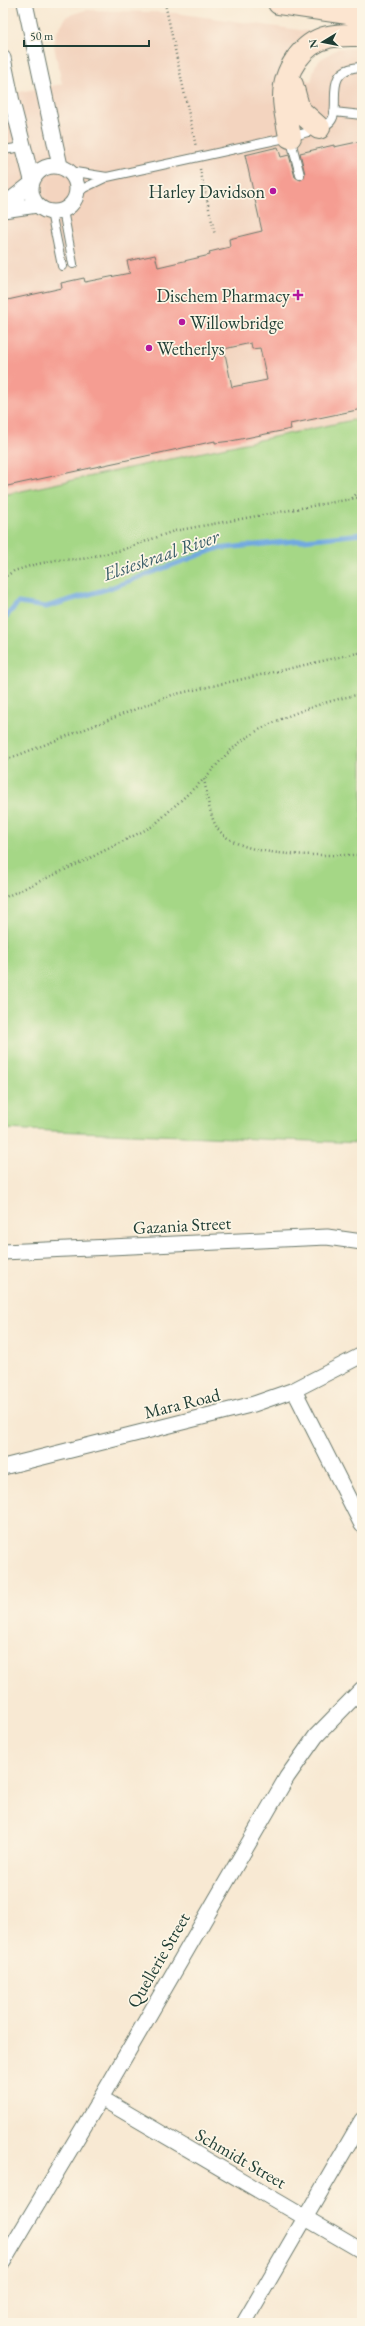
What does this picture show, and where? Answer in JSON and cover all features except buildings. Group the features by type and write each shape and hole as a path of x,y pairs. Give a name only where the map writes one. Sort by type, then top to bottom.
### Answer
{"main road":[{"path":"279,3 362,15"},
{"path":"290,137 284,102 287,78 299,56 322,39 343,34 362,35"},
{"path":"287,78 292,85 299,110 319,128"}],"street":[{"path":"3,210 37,205 57,211 70,205 76,195 76,182 64,168 25,3"},
{"path":"3,58 31,182 31,194 37,205"},
{"path":"3,206 31,182 37,172 46,166 64,168"},
{"name":"Gazania Street","path":"3,1252 327,1237 362,1242"},
{"name":"Mara Road","path":"3,1467 247,1406 294,1390 362,1355"},
{"path":"294,1390 362,1525"},
{"name":"Quellerie Street","path":"3,2262 101,2098 213,1901 294,1766 316,1736 362,1689"},
{"name":"Schmidt Street","path":"101,2098 362,2251"},
{"path":"244,2323 362,2120"}],"lane":[{"path":"76,195 84,188 107,177 290,137 319,128 329,123 334,112 333,97 338,78 346,71 362,67"},
{"path":"334,112 362,115"},
{"path":"290,137 300,175"},
{"path":"3,150 23,147"},
{"path":"64,168 107,177"},
{"path":"57,211 73,264"},
{"path":"57,211 62,266"}],"path":[{"path":"166,3 215,235"},
{"path":"352,498 362,489"},
{"path":"3,578 14,571 33,565 56,560 82,559 122,550 174,530 362,497"},
{"path":"3,761 172,695 362,652"},
{"path":"3,898 82,862 153,826 204,779 220,761 249,737 280,720 312,707 362,694"},
{"path":"204,779 208,804 218,829 236,843 266,852 362,855"}],"shaded area":[{"path":"86,10 175,13 314,32 296,43 280,67 311,82 315,66 321,59 339,48 362,49 362,418 3,495 3,95 62,84 54,46 56,33 67,16"}],"green space":[{"path":"362,418 362,1143 3,1129 3,495"}],"waterway":[{"name":"Elsieskraal River","path":"3,620 18,603 46,607 110,588 216,549 362,534"}],"place":[{"name":"Harley Davidson","path":"273,191"},
{"name":"Dischem Pharmacy","path":"298,295"},
{"name":"Willowbridge","path":"182,322"},
{"name":"Wetherlys","path":"149,348"}]}
